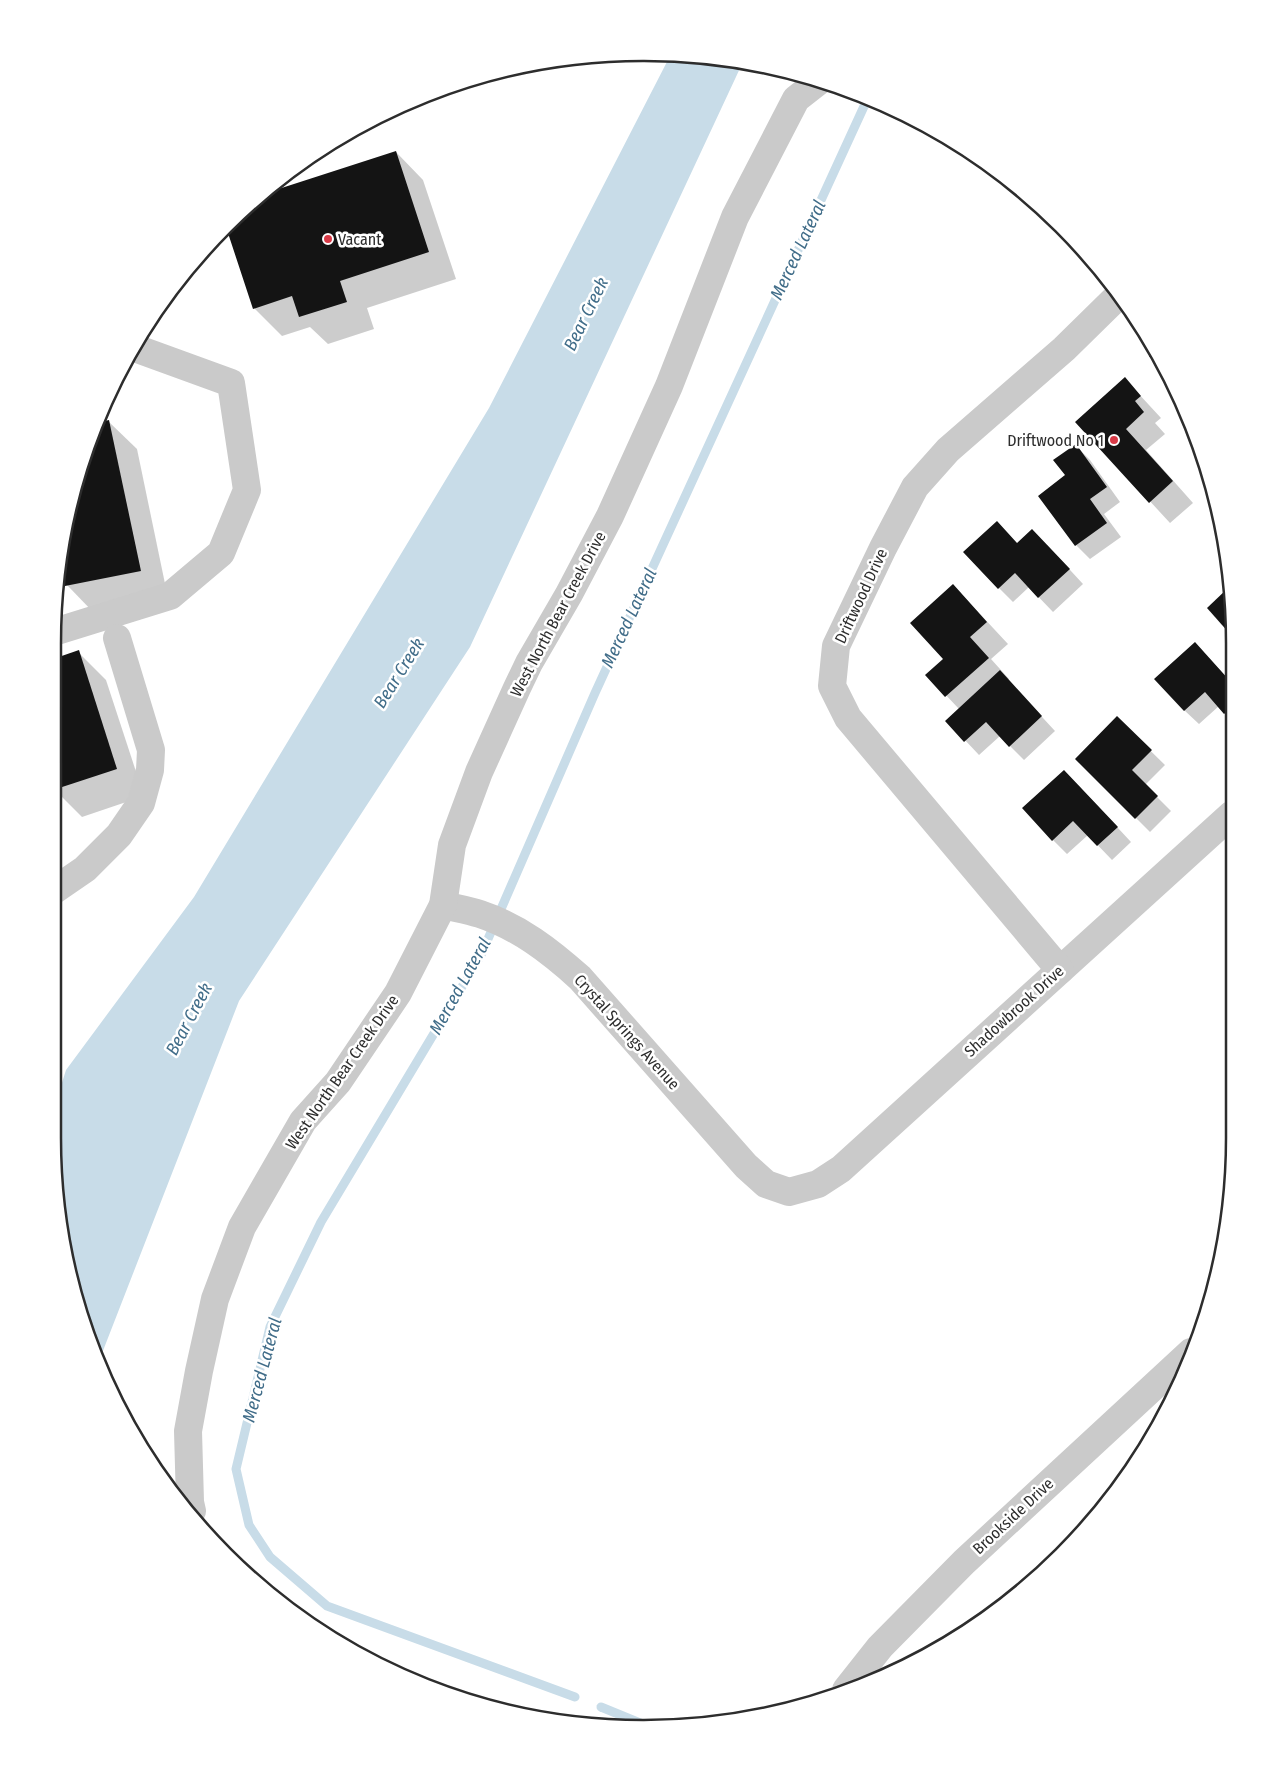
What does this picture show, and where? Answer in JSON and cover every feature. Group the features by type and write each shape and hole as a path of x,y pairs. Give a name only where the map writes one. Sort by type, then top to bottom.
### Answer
{"street":[{"name":"West North Bear Creek Drive","path":"190,1502 188,1431 198,1371 216,1299 242,1227 303,1121 338,1082 398,993 443,905 452,845 479,772 529,663 569,594 610,516 670,386 735,217 796,99 812,86"},
{"name":"Driftwood Drive","path":"1060,970 848,718 832,686 836,646 883,548 915,487 948,450 1064,349 1113,300"},
{"path":"61,630 170,596 221,553 247,490 232,383 140,350"},
{"path":"61,885 85,869 119,835 141,803 150,770 151,750 118,638"},
{"name":"Shadowbrook Drive","path":"789,1192 818,1184 841,1169 1226,820"},
{"name":"Crystal Springs Avenue","path":"443,905 480,914 522,932 558,958 580,978 746,1166 766,1184 789,1192"},
{"name":"Brookside Drive","path":"854,1680 880,1648 964,1562 1180,1362"}],"water":[{"name":"Bear Creek","path":"667,62 740,69 470,647 239,1001 103,1352 92,1325 81,1288 72,1251 66,1213 62,1176 61,1086 66,1070 194,897 489,408"}],"building":[{"name":"Vacant","path":"396,151 429,252 340,281 347,302 299,317 292,296 253,309 229,235 282,188"},
{"name":"Driftwood No 1","path":"1125,377 1141,396 1135,401 1144,412 1126,429 1173,481 1149,503 1075,422"},
{"path":"109,420 141,571 65,586 72,530 81,493 92,456 106,421"},
{"path":"1076,444 1107,487 1090,499 1107,523 1075,546 1038,496 1065,475 1053,460"},
{"path":"997,521 1017,543 1032,529 1070,569 1038,598 1015,573 998,589 963,552"},
{"path":"953,584 987,622 970,637 989,658 945,697 925,675 943,659 910,623"},
{"path":"1224,592 1226,629 1207,608"},
{"path":"1195,642 1226,677 1226,712 1224,714 1205,692 1184,711 1154,679"},
{"path":"79,650 117,769 61,787 61,656"},
{"path":"1000,670 1042,716 1009,747 986,722 964,742 945,721"},
{"path":"1117,716 1152,750 1132,770 1158,796 1135,819 1075,759"},
{"path":"1064,770 1118,827 1097,846 1073,821 1052,841 1022,808"}],"waterway":[{"name":"Merced Lateral","path":"575,1697 327,1606 270,1557 249,1525 236,1469 270,1327 321,1222 481,955 595,693 864,105"},
{"name":"Merced Lateral","path":"601,1707 632,1720"}],"place":[{"name":"Vacant","path":"328,239"},
{"name":"Driftwood No 1","path":"1114,440"}]}
